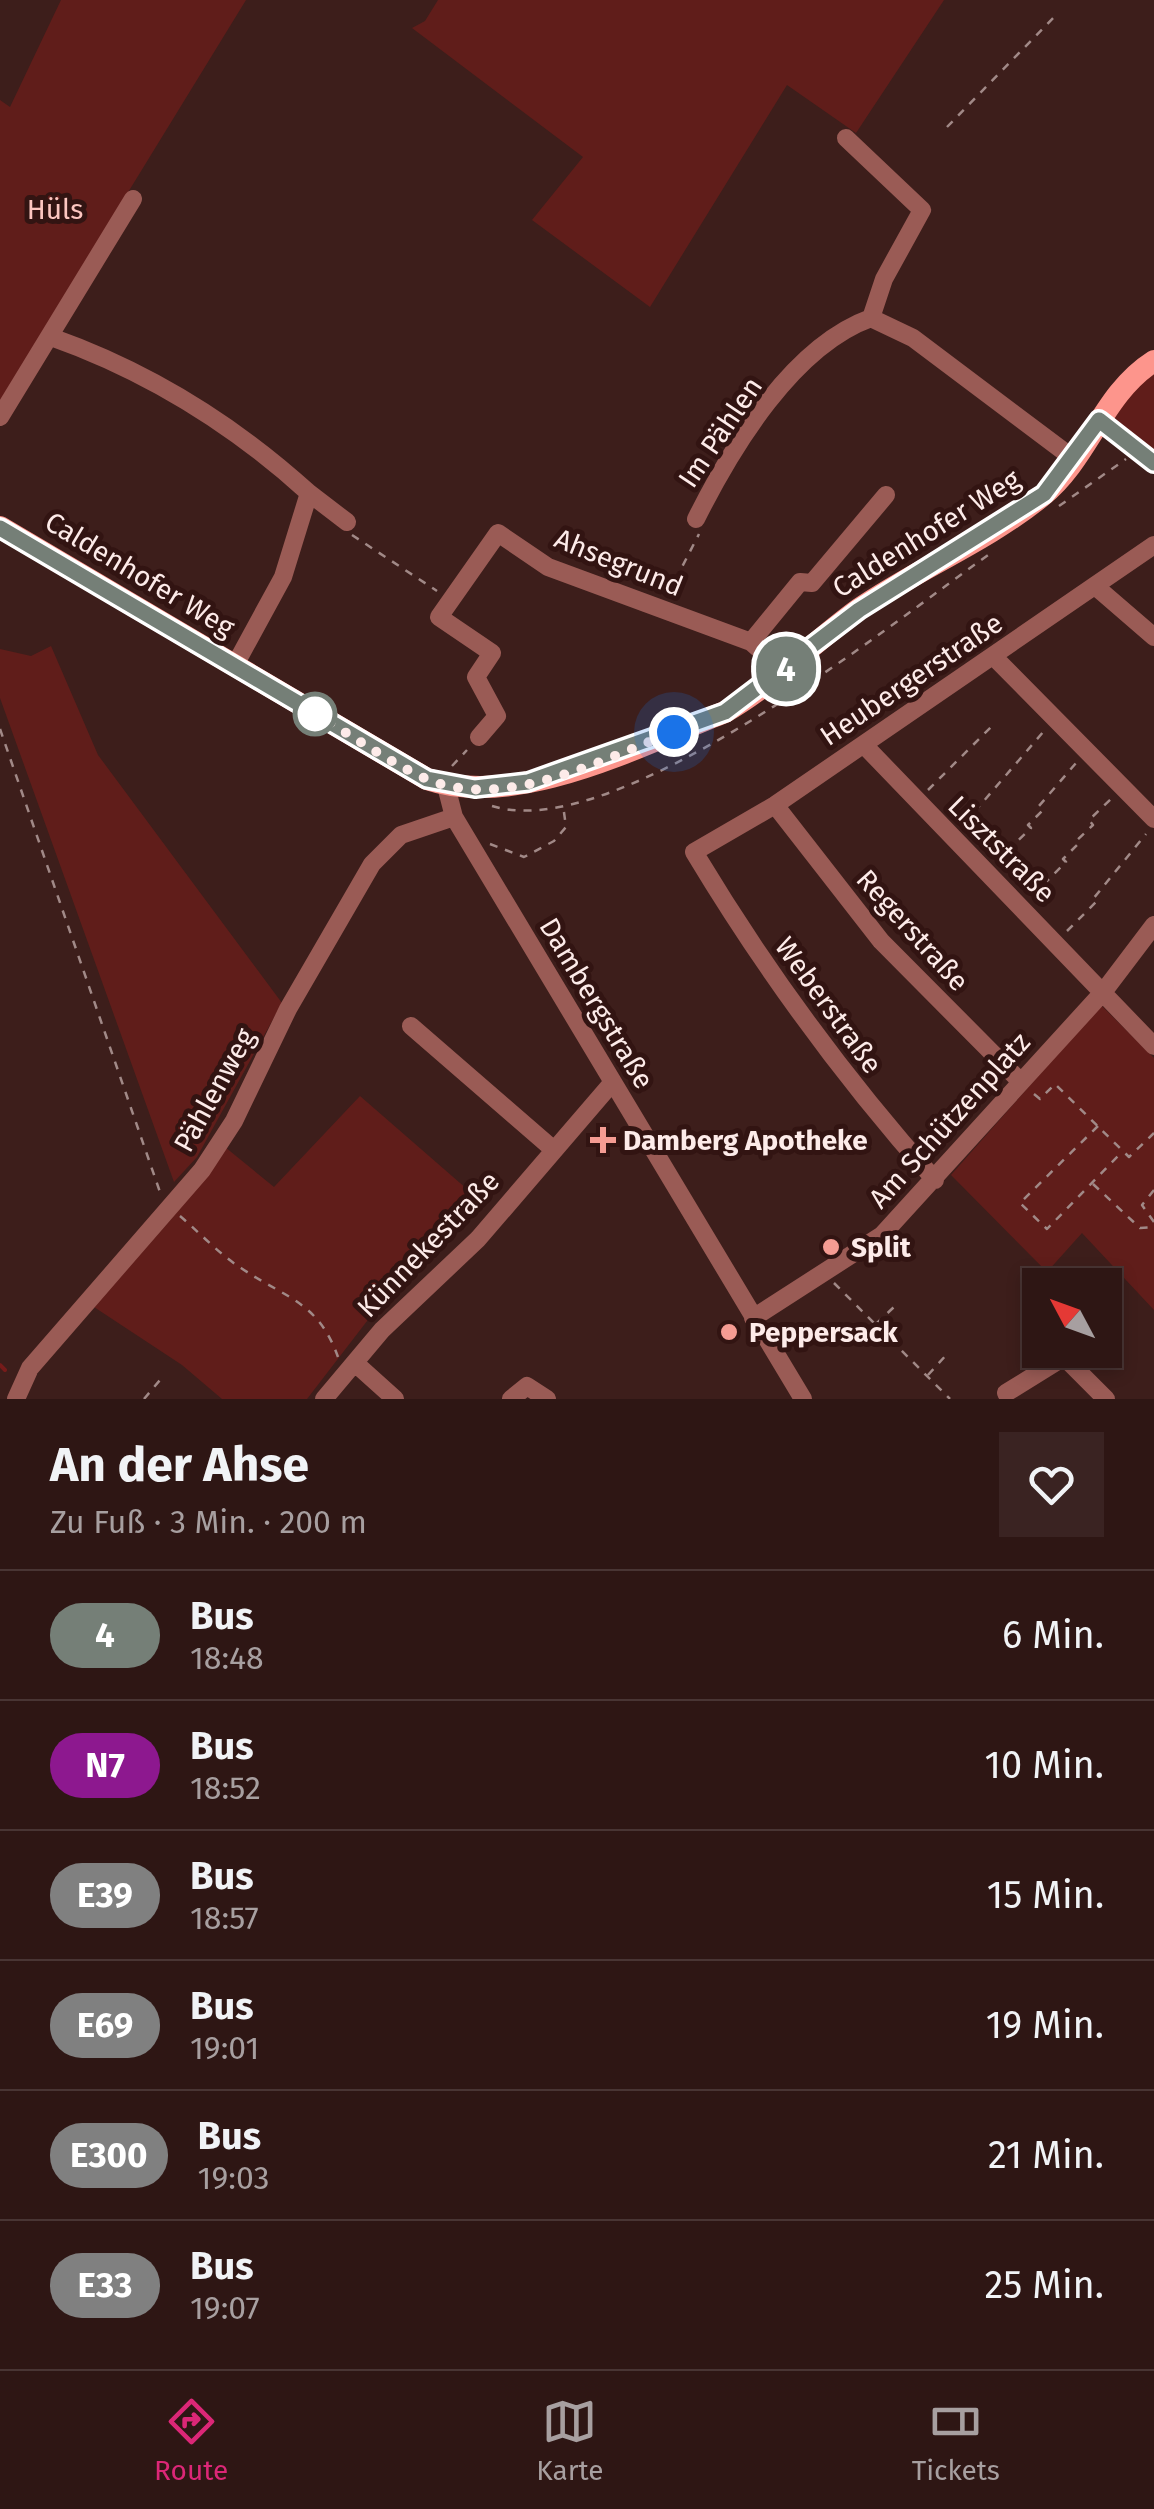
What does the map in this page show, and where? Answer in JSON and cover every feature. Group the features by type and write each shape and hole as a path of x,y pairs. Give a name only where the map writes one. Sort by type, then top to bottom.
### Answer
{"main road":[{"name":"Caldenhofer Weg","path":"0,528 408,769 446,786 504,788 588,764 725,712 784,671 859,610 1044,494 1074,459 1125,384 1154,361"}],"street":[{"path":"846,138 922,210 884,279 870,318 913,338 1074,459"},
{"path":"0,416 133,199"},
{"name":"Im Pählen","path":"696,519 753,424 810,354 846,327 870,318"},
{"path":"51,336 110,358 182,397 274,461 346,522"},
{"path":"1099,420 1154,463"},
{"path":"234,665 283,577 309,493"},
{"path":"751,642 800,582 812,582 886,494"},
{"name":"Ahsegrund","path":"450,600 498,534 548,568 751,642 784,671"},
{"name":"Heubergerstraße","path":"694,852 775,805 1154,545"},
{"path":"1095,586 1154,637"},
{"path":"450,600 439,617 492,653 476,676 497,716 479,737"},
{"path":"993,656 1154,823"},
{"name":"Lisztstraße","path":"864,745 1154,1046"},
{"name":"Dambergstraße","path":"446,786 454,817 803,1399"},
{"name":"Regerstraße","path":"775,805 881,941 1021,1082"},
{"name":"Pählenweg","path":"16,1399 30,1368 172,1210 234,1121 288,1009 372,864 401,836 454,817"},
{"name":"Weberstraße","path":"694,852 762,964 844,1076 935,1180"},
{"name":"Am Schützenplatz","path":"753,1318 826,1275 882,1235 1104,991 1154,924"},
{"path":"411,1026 554,1150"},
{"name":"Künnekestraße","path":"324,1399 382,1330 459,1259 612,1083"},
{"path":"1006,1393 1064,1357 1106,1399"},
{"path":"350,1369 394,1399"},
{"path":"510,1399 526,1386 547,1399"}],"path":[{"path":"946,127 1058,14"},
{"name":"Im Pählen","path":"660,608 700,532 696,519"},
{"path":"346,522 349,532 450,600"},
{"path":"951,837 996,792 993,789 1007,769 1056,720"},
{"path":"916,801 994,724"},
{"path":"0,729 154,1181 172,1210 242,1269 277,1286 314,1313 350,1369"},
{"path":"446,786 448,770 479,737"},
{"path":"985,872 1031,828 1028,825 1043,810 1039,806 1087,752"},
{"path":"1020,907 1066,862 1063,859 1077,845 1074,842 1093,824 1089,820 1122,787"},
{"path":"475,850 492,844 524,857 540,850 566,827 563,804"},
{"path":"1056,942 1096,902 1093,899 1154,823"},
{"path":"1021,1082 1040,1099 1056,1084 1128,1157 1153,1135"},
{"path":"1098,1126 1020,1202 1046,1229 1121,1153"},
{"path":"1092,1182 1140,1228 1154,1224 1142,1205 1154,1190"},
{"path":"826,1275 950,1399"},
{"path":"876,1324 895,1306"},
{"path":"927,1376 948,1353"},
{"path":"144,1399 160,1380"}],"green space":[{"name":"Hüls","path":"61,0 246,0 0,401 0,100 10,107"},
{"path":"438,0 944,0 856,133 787,85 650,307 532,220 583,157 412,28 425,21"},
{"path":"1154,365 1154,450 1110,415"},
{"path":"51,646 98,755 282,1003 197,1157 174,1182 0,698 0,649 31,656"},
{"path":"1101,1005 1154,1058 1154,1310 1122,1276 1122,1268 1115,1268 1082,1233 1051,1268 1043,1268 951,1175"},
{"path":"360,1096 483,1203 374,1312 307,1399 222,1399 182,1365 94,1307 172,1218 225,1147 274,1187"}],"waterway":[{"path":"0,1365 5,1370"}],"bus line":[{"name":"4","path":"0,528 427,779 446,786 504,788 588,764 725,712 746,700 859,610 1044,494 1062,476 1099,420 1154,463"}],"place":[{"name":"Damberg Apotheke","path":"603,1140"},
{"name":"Split","path":"831,1247"},
{"name":"Peppersack","path":"729,1332"}],"route":[{"path":"315,714 427,779 446,786 475,788 504,788 528,782 674,732"}]}
